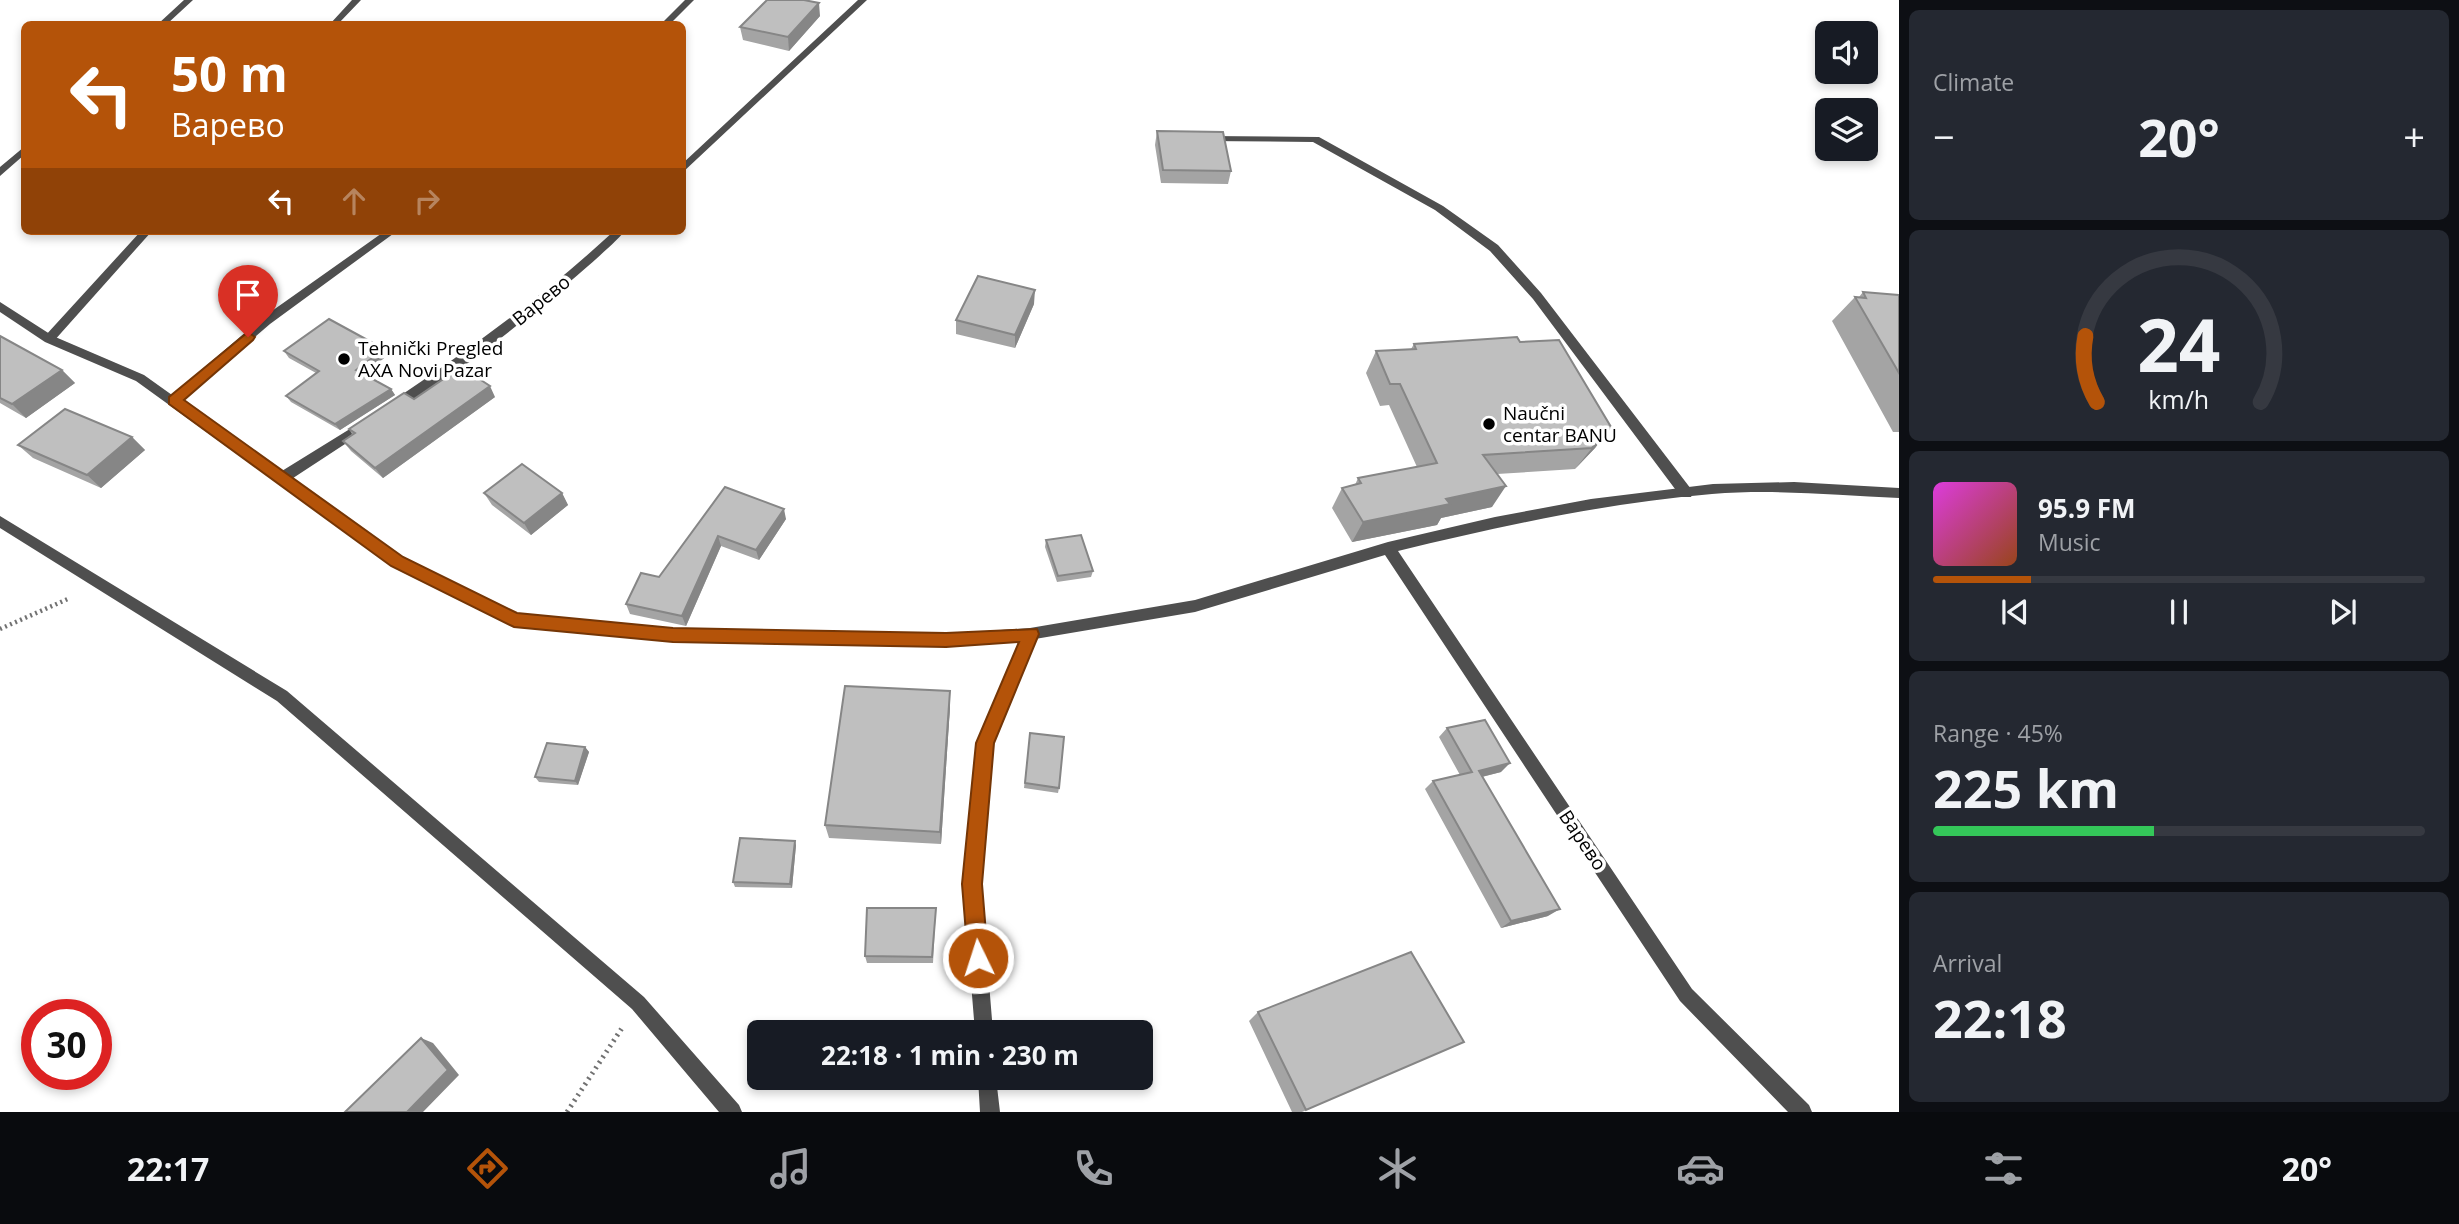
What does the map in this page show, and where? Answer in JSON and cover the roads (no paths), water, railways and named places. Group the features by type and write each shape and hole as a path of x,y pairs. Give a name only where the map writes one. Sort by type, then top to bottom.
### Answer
{"street":[{"path":"165,21 189,0"},
{"path":"337,21 357,0"},
{"path":"668,21 690,0"},
{"path":"686,166 863,0"},
{"path":"1208,139 1315,139 1439,208 1494,248 1537,296 1686,493"},
{"path":"0,173 21,153"},
{"path":"49,340 143,235"},
{"path":"174,400 266,321 386,235"},
{"name":"Варево","path":"386,411 478,351 584,266 616,235"},
{"path":"0,306 49,340 140,378 397,562 514,620 673,635 779,638 946,640 1031,634 1195,606 1388,548 1509,519 1591,505 1686,493 1794,487 1899,494"},
{"path":"282,478 374,418"},
{"path":"0,521 282,696 638,1003 732,1112"},
{"name":"Варево","path":"1388,548 1686,995 1802,1112"},
{"path":"983,1020 972,884 985,743 1031,634"},
{"path":"988,1090 990,1112"}],"place":[{"name":"Tehnički Pregled AXA Novi Pazar","path":"344,359"},
{"name":"Naučni centar BANU","path":"1489,424"}]}
